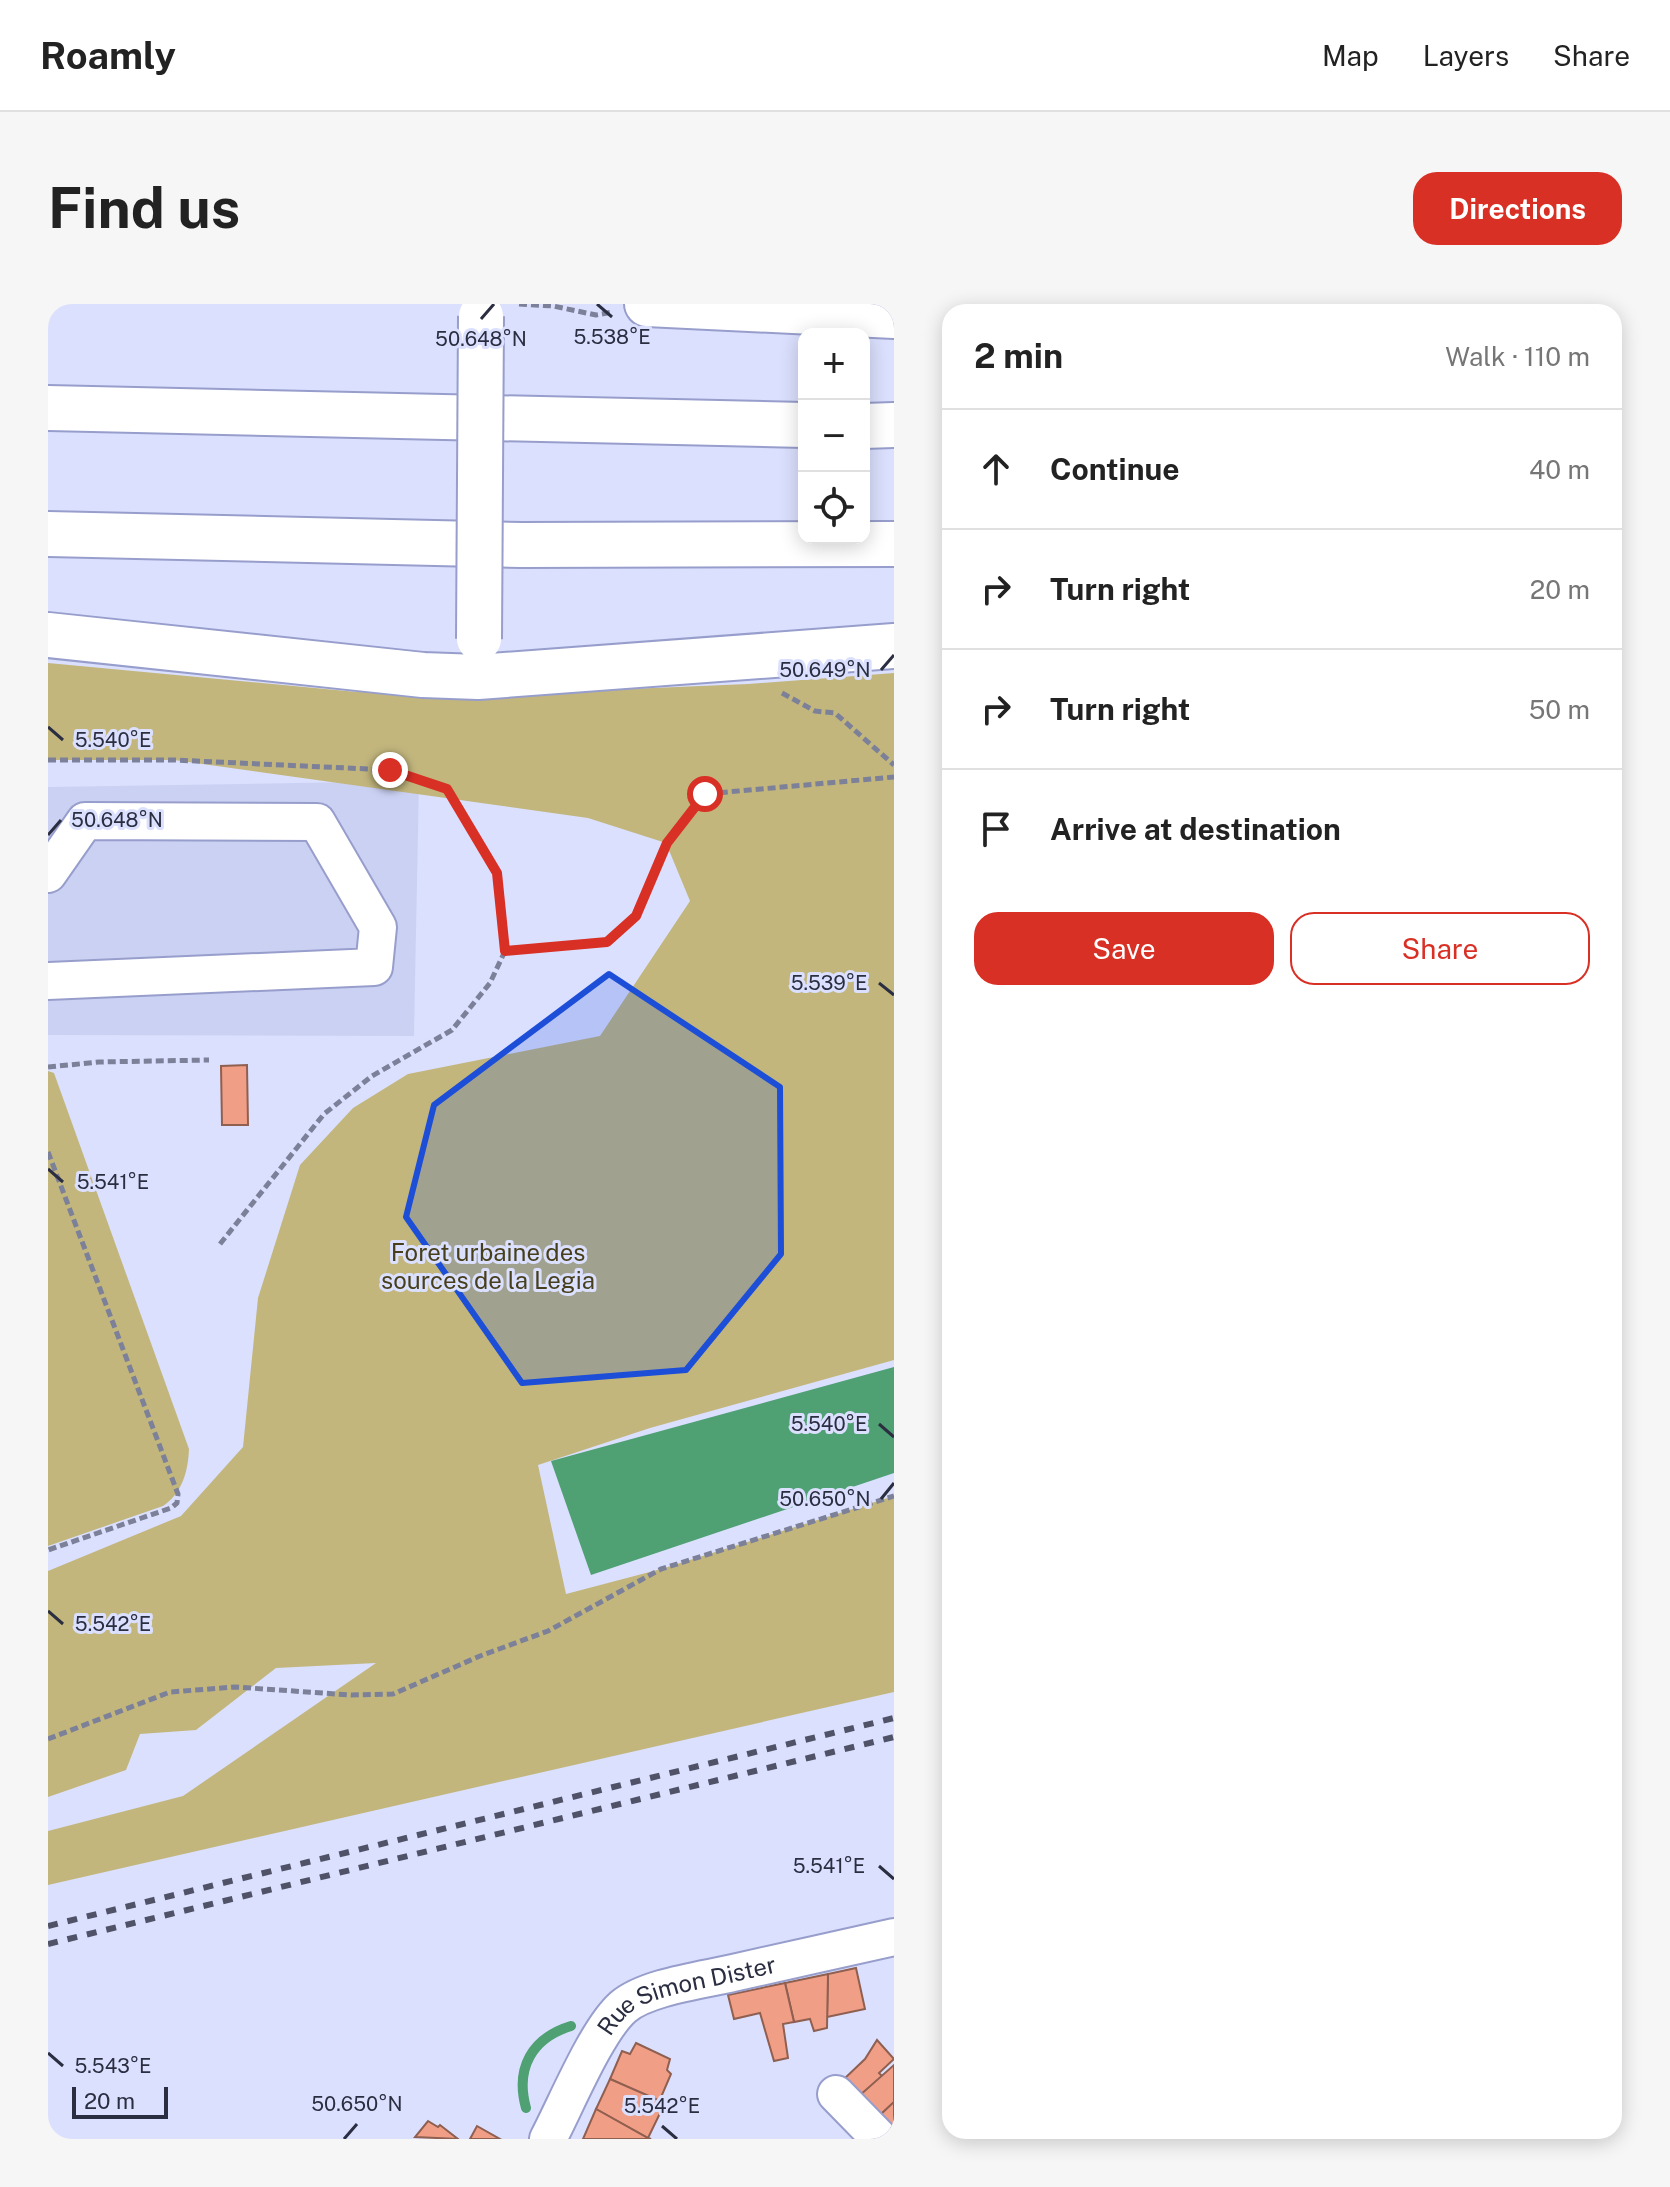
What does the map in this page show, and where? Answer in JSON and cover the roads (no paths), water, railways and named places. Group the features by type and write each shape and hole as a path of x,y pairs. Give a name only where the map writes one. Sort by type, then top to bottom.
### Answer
{"highway":[{"path":"653,305 894,316"},
{"path":"478,658 494,308"},
{"path":"48,408 798,425"},
{"path":"870,426 894,425"},
{"path":"48,534 521,545 894,544"},
{"path":"48,635 423,675 478,658 894,646"}],"street":[{"path":"48,874 85,821 317,822 378,927 374,967 48,981"},
{"name":"Rue Simon Dister","path":"548,2139 611,2020 625,2005 641,1996 682,1985 894,1937"},
{"path":"836,2094 880,2139"}],"waterway":[{"path":"526,2108 523,2080 530,2056 546,2038 571,2026"}],"railway":[{"path":"48,1926 894,1718"},
{"path":"48,1944 894,1737"}],"park label":[{"name":"Foret urbaine des sources de la Legia","path":"488,1266"}]}
